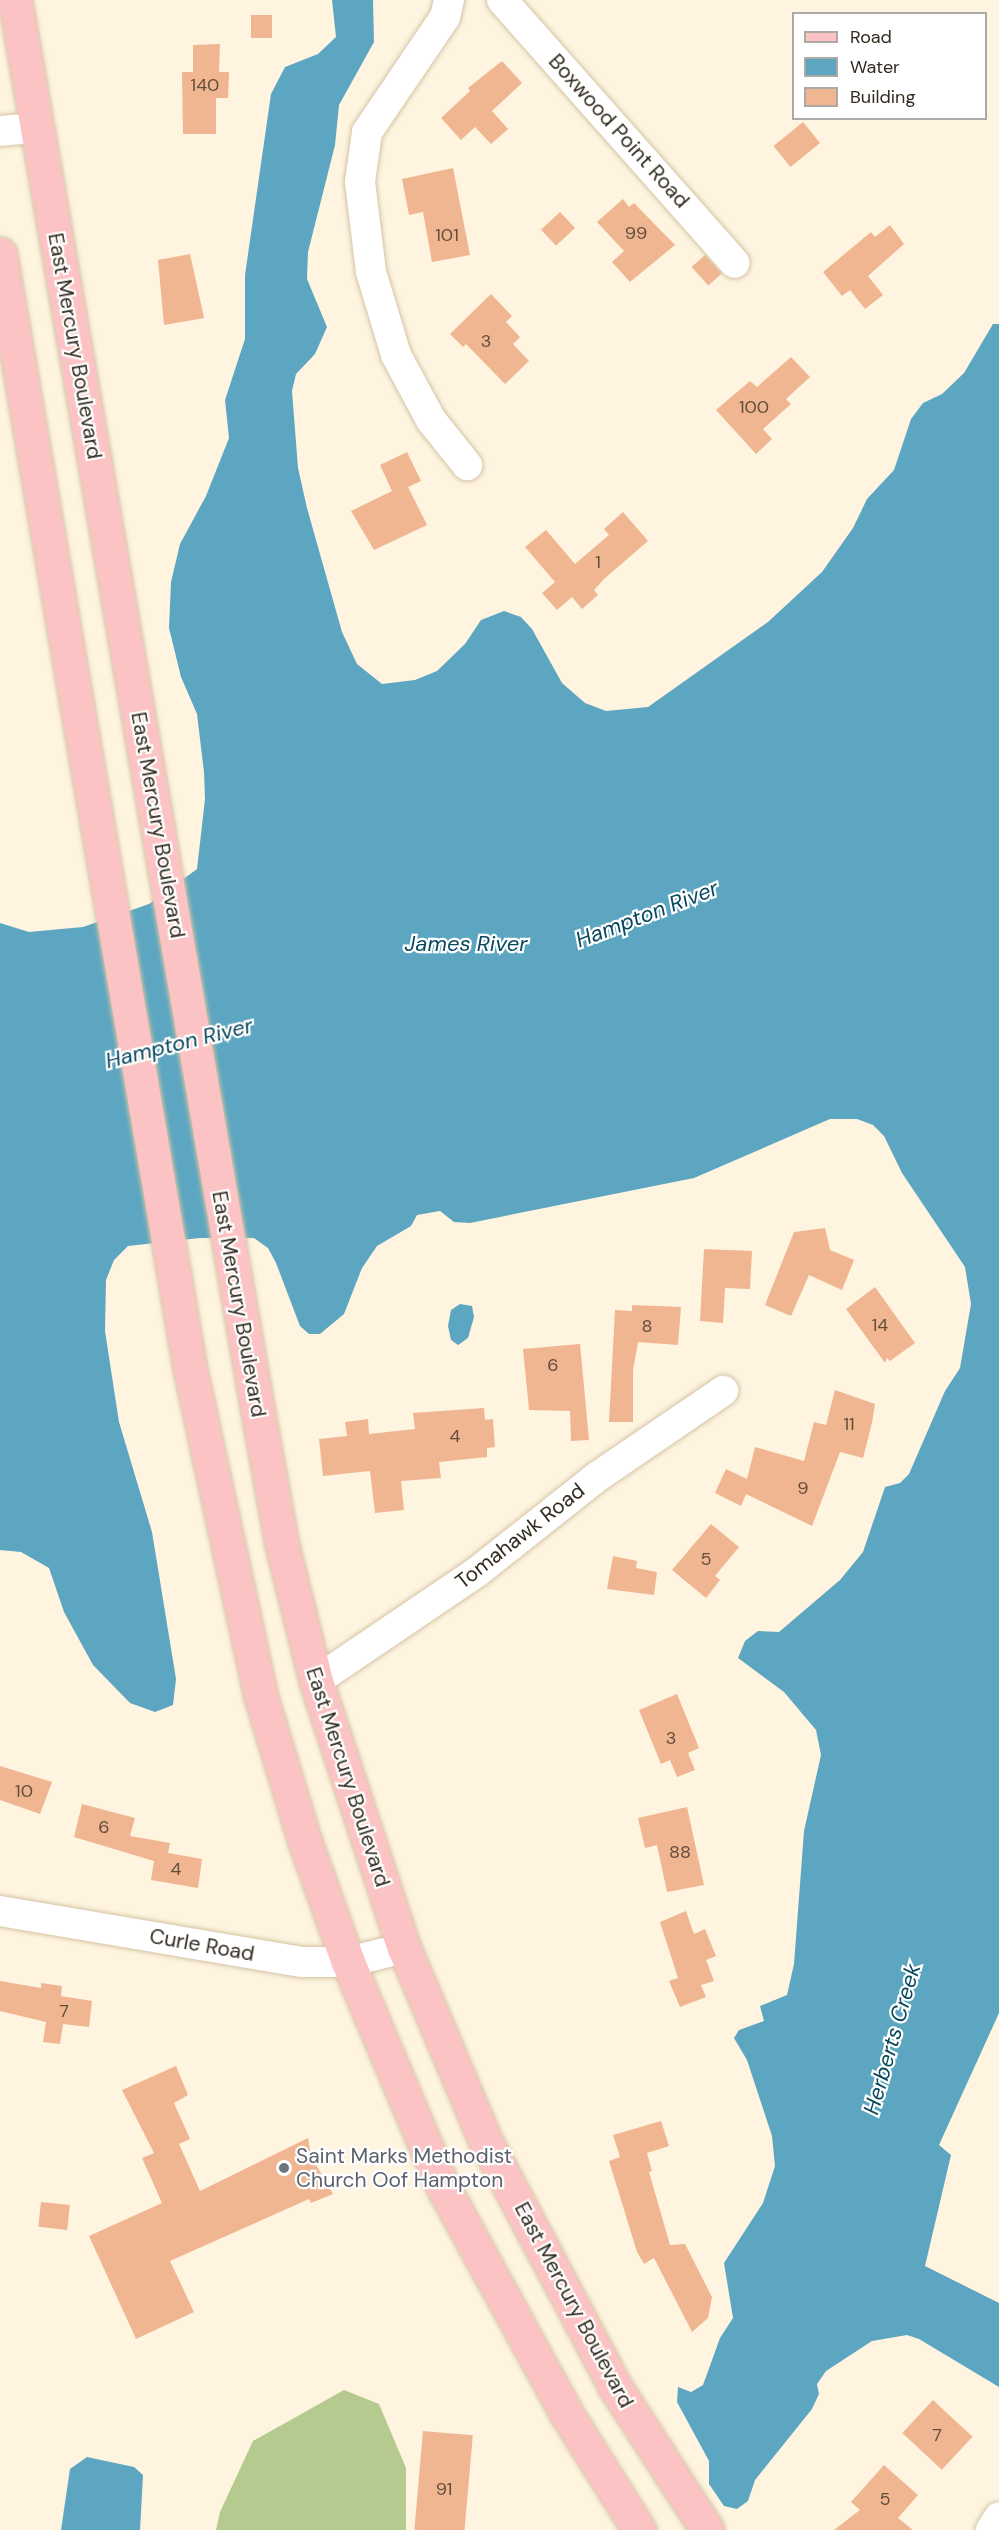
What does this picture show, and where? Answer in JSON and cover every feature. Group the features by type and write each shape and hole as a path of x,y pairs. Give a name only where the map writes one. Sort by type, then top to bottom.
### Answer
{"main road":[{"name":"East Mercury Boulevard","path":"15,0 282,1545 316,1681 404,1948 486,2142 615,2388 707,2530"},
{"path":"0,254 5,319 103,843 174,1276 260,1694 305,1842 348,1962 444,2189 566,2413 639,2530"}],"street":[{"path":"449,0 445,17 367,132 360,182 371,272 396,355 431,420 466,465"},
{"name":"Boxwood Point Road","path":"502,0 735,263"},
{"path":"0,131 38,128"},
{"name":"Tomahawk Road","path":"316,1681 477,1572 597,1477 723,1390"},
{"name":"Curle Road","path":"0,1911 301,1962 348,1962 404,1948"},
{"path":"991,2530 999,2517"}],"green space":[{"path":"344,2390 379,2404 406,2468 406,2530 216,2530 220,2512 253,2441"}],"water":[{"name":"James River","path":"332,0 373,0 374,42 339,105 335,145 308,252 307,279 327,327 315,354 296,374 292,391 298,468 342,632 357,664 382,684 415,680 437,671 465,644 481,620 504,611 521,617 532,629 562,683 585,703 606,711 648,707 768,622 822,572 853,528 867,499 894,470 911,419 923,403 942,394 964,373 993,324 999,324 999,2013 939,2145 951,2155 925,2266 999,2303 999,2387 919,2339 907,2335 872,2341 826,2371 817,2384 819,2394 812,2409 755,2480 748,2501 737,2509 724,2506 709,2484 709,2461 677,2402 678,2387 691,2392 703,2385 720,2338 733,2318 724,2263 763,2203 775,2166 772,2136 747,2060 734,2038 739,2030 764,2021 760,2006 787,1995 794,1964 804,1831 821,1755 816,1730 784,1692 738,1658 745,1641 758,1631 779,1632 840,1580 863,1552 885,1487 900,1483 909,1474 945,1391 960,1368 971,1304 965,1267 902,1173 884,1136 873,1125 857,1119 830,1119 694,1178 470,1223 454,1222 440,1211 417,1215 411,1226 377,1246 362,1268 344,1314 320,1334 309,1334 300,1326 276,1263 268,1248 254,1238 200,1238 128,1246 114,1260 106,1280 105,1331 119,1422 152,1532 176,1679 173,1705 155,1712 130,1703 93,1665 64,1612 49,1568 21,1552 0,1550 0,923 29,932 83,927 149,904 197,869 205,799 204,772 197,714 181,677 169,628 171,582 180,544 206,496 229,438 225,400 245,339 245,275 271,94 285,67 318,54 336,37"},
{"path":"460,1304 472,1306 474,1317 468,1338 458,1345 451,1340 448,1326 451,1310"},
{"path":"87,2457 134,2467 143,2475 140,2530 61,2530 70,2469"}],"building":[{"path":"251,15 272,15 272,38 251,38"},
{"path":"220,44 219,72 229,72 228,98 216,98 216,134 183,134 182,72 193,72 193,45"},
{"path":"502,61 522,83 492,111 508,129 491,144 475,127 461,140 441,118 470,91 468,88"},
{"path":"803,122 820,143 790,167 773,146"},
{"path":"453,168 470,255 432,262 423,212 409,215 402,179"},
{"path":"623,199 629,207 634,203 675,245 630,282 612,262 624,251 597,222"},
{"path":"560,212 575,228 556,246 541,230"},
{"path":"890,225 904,244 868,276 883,295 865,309 850,290 842,296 823,272 871,232 875,237"},
{"path":"190,254 204,318 164,325 158,260"},
{"path":"705,255 722,274 708,286 692,267"},
{"path":"491,294 512,316 506,322 520,337 513,344 529,361 505,384 466,344 463,347 450,334"},
{"path":"791,357 810,377 786,399 791,404 763,429 772,439 756,454 716,410 750,381 757,387"},
{"path":"407,452 421,481 408,487 427,525 374,550 351,511 392,491 380,465"},
{"path":"623,512 648,541 604,579 594,590 598,595 582,609 572,597 557,610 542,593 555,582 525,547 546,530 575,564 609,535 604,529"},
{"path":"825,1228 830,1250 854,1260 842,1290 809,1275 791,1316 765,1305 794,1232"},
{"path":"704,1249 752,1251 750,1289 725,1288 723,1323 700,1321"},
{"path":"875,1287 915,1343 890,1361 887,1358 885,1363 846,1309"},
{"path":"632,1305 681,1307 678,1345 638,1342 633,1370 633,1422 609,1422 615,1310 632,1311"},
{"path":"580,1344 589,1440 571,1441 570,1411 529,1410 523,1349"},
{"path":"835,1390 875,1404 872,1423 863,1458 840,1452 812,1526 746,1494 741,1506 715,1493 726,1469 747,1479 755,1447 804,1461 814,1422 826,1425"},
{"path":"484,1408 485,1420 493,1419 495,1447 487,1448 487,1457 439,1462 441,1478 401,1481 404,1510 375,1513 370,1471 323,1476 319,1439 347,1436 345,1422 368,1419 369,1434 415,1429 413,1413"},
{"path":"711,1524 739,1547 715,1576 720,1580 706,1598 672,1570"},
{"path":"613,1556 637,1561 636,1568 657,1572 654,1595 607,1589"},
{"path":"677,1694 699,1748 688,1753 695,1770 677,1777 670,1760 661,1764 639,1710"},
{"path":"0,1766 52,1782 40,1814 0,1800"},
{"path":"82,1804 135,1818 130,1836 170,1843 168,1853 202,1859 198,1888 151,1880 154,1861 74,1837"},
{"path":"687,1807 704,1885 667,1892 657,1845 645,1848 638,1818"},
{"path":"686,1911 694,1934 705,1929 716,1956 706,1960 714,1981 701,1985 706,1997 680,2007 669,1981 678,1978 660,1922"},
{"path":"0,1981 41,1988 41,1983 62,1986 61,1996 92,2001 89,2027 63,2024 60,2044 43,2042 46,2022 0,2011"},
{"name":"Saint Marks Methodist Church Oof Hampton","path":"176,2066 188,2095 174,2103 190,2139 179,2144 200,2191 308,2138 311,2156 333,2194 311,2203 309,2199 170,2261 194,2312 136,2339 89,2236 162,2203 142,2158 154,2153 122,2090"},
{"path":"661,2121 669,2146 647,2153 652,2171 649,2172 670,2245 685,2244 712,2297 708,2318 692,2332 654,2258 644,2264 637,2252 609,2161 620,2157 613,2135"},
{"path":"41,2202 70,2205 67,2230 38,2227"},
{"path":"933,2400 972,2437 942,2470 902,2433"},
{"path":"423,2431 473,2435 465,2530 414,2530"},
{"path":"884,2465 918,2495 898,2518 913,2530 834,2530 860,2510 851,2502"}],"place":[{"name":"Saint Marks Methodist Church Oof Hampton","path":"284,2168"}],"water label":[{"name":"Hampton River","path":"647,914"},
{"name":"Hampton River","path":"179,1043"},
{"name":"Herberts Creek","path":"892,2039"}]}
